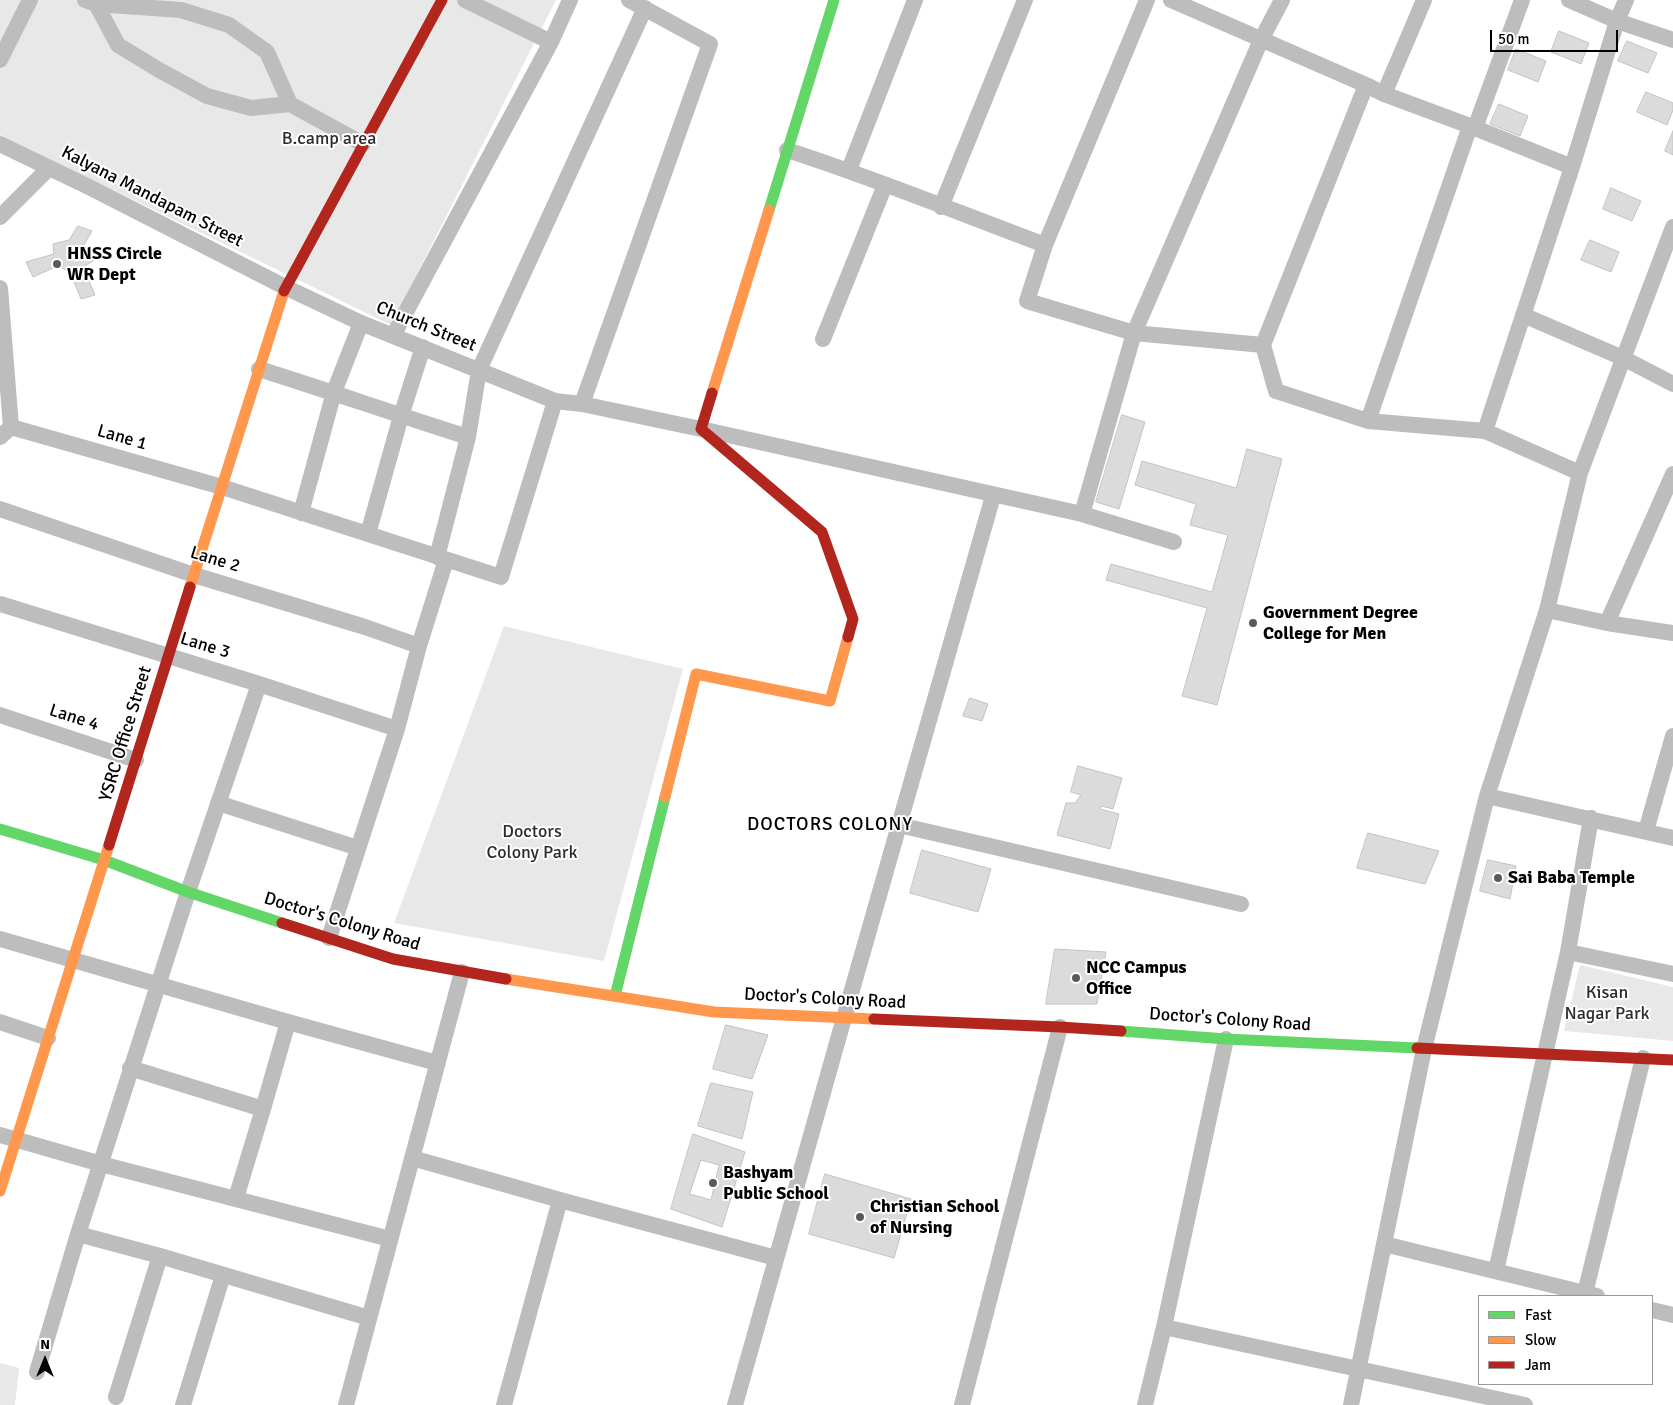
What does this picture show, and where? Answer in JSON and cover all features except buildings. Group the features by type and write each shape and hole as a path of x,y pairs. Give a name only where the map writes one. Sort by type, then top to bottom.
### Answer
{"street":[{"path":"0,60 30,0"},
{"name":"YSRC Office Street","path":"0,1191 285,287 442,0"},
{"path":"465,0 551,42"},
{"path":"394,336 551,42 570,0"},
{"path":"582,404 710,44 629,0"},
{"path":"615,996 696,674 830,701 854,619 822,532 701,429 834,0"},
{"path":"849,170 915,0"},
{"path":"941,207 1025,0"},
{"path":"1147,0 1045,245 1027,301 1134,333 1263,345"},
{"path":"1171,0 1384,94 1572,167"},
{"path":"1082,514 1134,333 1261,40 1282,0"},
{"path":"1384,94 1424,0"},
{"path":"1368,421 1473,127 1522,0"},
{"path":"1569,0 1617,21 1673,40"},
{"path":"1484,431 1572,167 1617,21 1626,0"},
{"path":"90,2 118,45 207,96 251,108 290,104 363,144"},
{"path":"90,2 181,10 229,25 267,52 290,104"},
{"path":"329,938 397,729 442,558 468,437 480,370 645,8"},
{"path":"1366,85 1263,345 1276,391 1368,421 1484,431 1580,473"},
{"name":"Kalyana Mandapam Street","path":"0,144 285,287"},
{"path":"786,150 849,170 941,207 1045,245"},
{"path":"0,217 49,168"},
{"path":"823,339 885,185"},
{"path":"1351,1405 1424,1049 1487,796 1547,610 1580,473 1673,227"},
{"name":"Church Street","path":"285,287 361,323 555,401 582,404 701,429 993,496 1082,514 1174,542"},
{"path":"0,288 6,432"},
{"path":"1523,315 1623,358 1673,384"},
{"path":"301,513 334,392 361,323"},
{"path":"368,534 401,416 423,347"},
{"path":"259,368 468,437"},
{"name":"Lane 1","path":"6,432 222,487 501,577 555,401"},
{"path":"1607,623 1673,474"},
{"path":"735,1405 993,496"},
{"name":"Lane 2","path":"0,510 194,575 366,627 419,646"},
{"name":"Lane 3","path":"0,604 397,729"},
{"path":"1547,610 1607,623 1673,633"},
{"path":"37,1372 78,1234 157,984 259,684"},
{"name":"Lane 4","path":"0,715 136,760"},
{"path":"1646,831 1673,736"},
{"path":"1487,796 1673,838"},
{"path":"218,803 358,848"},
{"path":"1496,1272 1568,952 1591,818"},
{"path":"899,825 1241,904"},
{"name":"Doctor's Colony Road","path":"0,830 104,860 188,892 393,959 462,972 714,1012 1060,1027 1226,1039 1673,1060"},
{"path":"0,939 437,1063"},
{"path":"1568,952 1673,974"},
{"path":"346,1405 462,972"},
{"path":"0,1022 48,1038"},
{"path":"236,1198 288,1022"},
{"path":"962,1405 1060,1027"},
{"path":"1145,1405 1164,1327 1226,1039"},
{"path":"1384,1244 1591,1295 1643,1058"},
{"path":"130,1068 263,1109"},
{"path":"0,1135 101,1164 390,1239"},
{"path":"412,1158 776,1258"},
{"path":"504,1405 560,1200"},
{"path":"78,1234 160,1256 369,1318"},
{"path":"116,1397 160,1256"},
{"path":"183,1405 223,1275"},
{"path":"1653,1310 1673,1315"},
{"path":"1164,1327 1359,1368 1515,1404"}],"green space":[{"name":"B.camp area","path":"0,0 556,0 391,325 0,135"},
{"name":"Doctors Colony Park","path":"504,626 683,669 604,961 394,923"},
{"name":"Kisan Nagar Park","path":"1580,965 1673,987 1673,1041 1564,1031"},
{"path":"0,1363 19,1368 15,1405 0,1405"}],"traffic: fast":[{"path":"769,210 834,0"},
{"path":"615,996 665,797"},
{"path":"0,829 104,860 188,892 282,923"},
{"path":"1121,1031 1226,1039 1417,1048"}],"traffic: slow":[{"path":"712,393 769,210"},
{"path":"190,587 284,291"},
{"path":"665,797 696,674 830,701 848,637"},
{"path":"0,1191 109,845"},
{"path":"506,979 714,1012 874,1019"}],"traffic: jam":[{"path":"284,291 442,0"},
{"path":"712,393 701,429 822,532 853,619 848,637"},
{"path":"109,845 190,587"},
{"path":"282,923 393,959 506,979"},
{"path":"874,1019 1121,1031"},
{"path":"1417,1048 1673,1060"}],"place":[{"name":"HNSS Circle WR Dept","path":"57,264"},
{"name":"Government Degree College for Men","path":"1253,623"},
{"name":"Sai Baba Temple","path":"1498,878"},
{"name":"NCC Campus Office","path":"1076,978"},
{"name":"Bashyam Public School","path":"713,1183"},
{"name":"Christian School of Nursing","path":"860,1217"}],"district":[{"name":"DOCTORS COLONY","path":"830,825"}]}
